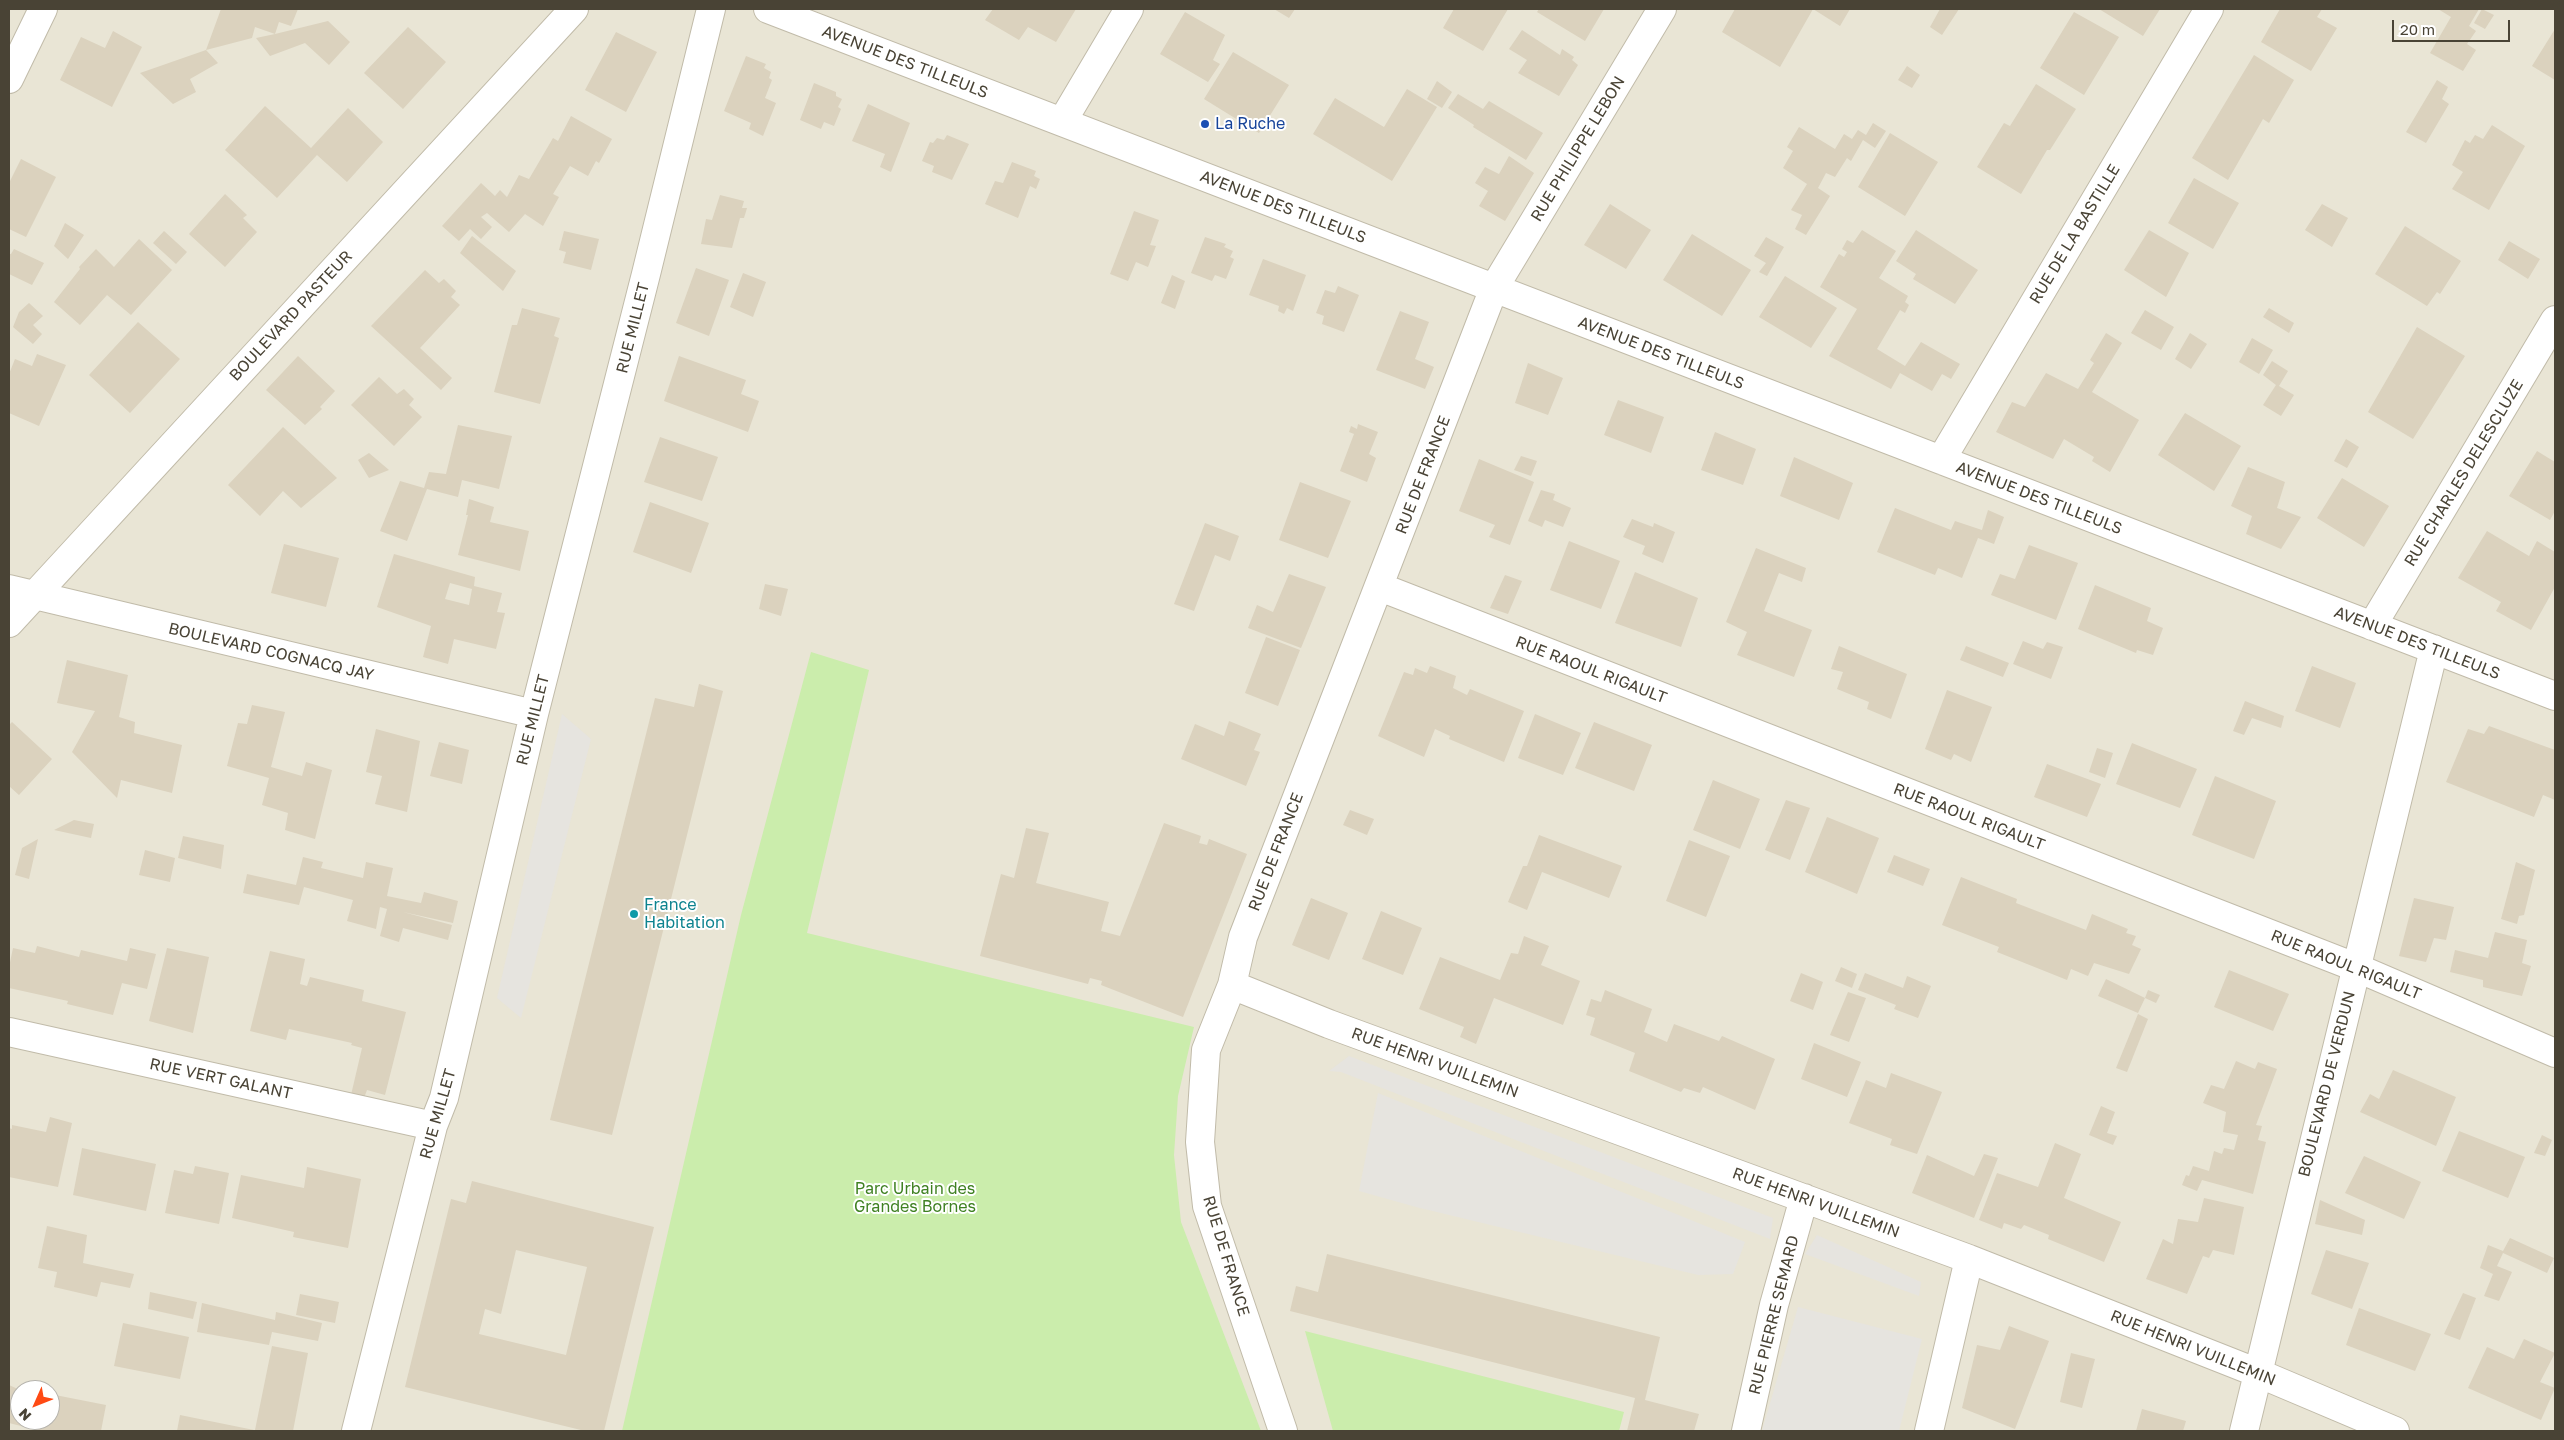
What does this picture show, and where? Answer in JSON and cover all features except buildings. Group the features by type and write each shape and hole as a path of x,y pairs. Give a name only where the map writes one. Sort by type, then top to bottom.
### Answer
{"street":[{"path":"9,79 43,9"},
{"name":"BOULEVARD PASTEUR","path":"9,622 21,592 574,9"},
{"name":"RUE MILLET","path":"356,1431 433,1126 444,1098 534,714 711,9"},
{"name":"AVENUE DES TILLEULS","path":"768,9 2555,696"},
{"path":"1062,122 1129,9"},
{"name":"RUE PHILIPPE LEBON","path":"1494,288 1662,9"},
{"name":"RUE DE LA BASTILLE","path":"1941,460 2209,9"},
{"name":"RUE DE FRANCE","path":"1283,1431 1207,1206 1200,1142 1206,1050 1232,985 1243,937 1380,587 1494,288"},
{"name":"RUE CHARLES DELESCLUZE","path":"2372,626 2555,320"},
{"name":"RUE RAOUL RIGAULT","path":"1380,587 2355,967 2555,1052"},
{"name":"BOULEVARD COGNACQ JAY","path":"21,592 534,714"},
{"name":"BOULEVARD DE VERDUN","path":"2244,1431 2355,967 2434,650"},
{"name":"RUE HENRI VUILLEMIN","path":"1232,985 1338,1027 1970,1259 2258,1373 2395,1431"},
{"name":"RUE VERT GALANT","path":"9,1032 433,1126"},
{"name":"RUE PIERRE SEMARD","path":"1746,1431 1774,1305 1804,1198"},
{"path":"1929,1431 1970,1259"}],"shaded area":[{"path":"9,9 2555,9 2555,1431 9,1431"},
{"path":"562,714 591,739 521,1018 497,998"},
{"path":"1349,1056 1773,1218 1770,1239 1341,1072 1329,1071"},
{"path":"1378,1093 1745,1242 1733,1274 1698,1275 1416,1207 1359,1191"},
{"path":"1817,1235 1921,1282 1919,1296 1805,1254"},
{"path":"1798,1307 1922,1339 1899,1431 1762,1431"}],"green space":[{"name":"Parc Urbain des Grandes Bornes","path":"811,652 869,670 807,933 1194,1027 1178,1096 1174,1155 1181,1222 1261,1431 622,1431 741,915"},
{"path":"1305,1331 1624,1412 1619,1431 1333,1431"}],"place":[{"name":"La Ruche","path":"1205,124"},
{"name":"France Habitation","path":"634,914"}]}
